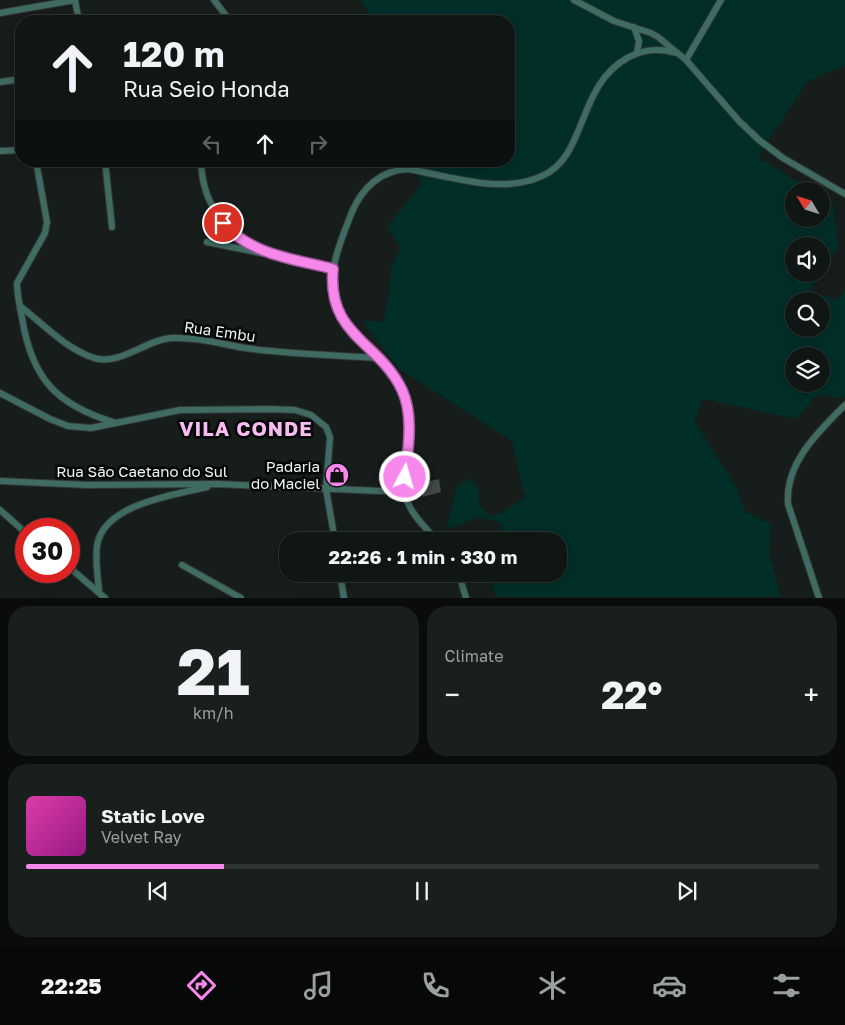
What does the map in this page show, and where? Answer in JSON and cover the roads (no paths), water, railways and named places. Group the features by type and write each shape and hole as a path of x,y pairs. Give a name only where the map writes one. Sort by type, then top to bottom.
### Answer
{"street":[{"path":"0,13 75,0 77,15"},
{"path":"214,0 225,15"},
{"path":"574,0 614,21 651,33 686,60 739,122 759,140 790,163 843,192"},
{"path":"686,60 720,0"},
{"path":"634,27 639,40 638,53"},
{"path":"430,532 414,514 404,492 408,447 407,402 395,379 341,318 335,304 332,285 333,269 338,247 354,207 372,182 387,172 408,169 488,183 510,184 543,176 564,159 598,84 615,64 638,53 658,49 677,53"},
{"path":"0,82 15,80"},
{"path":"0,151 15,150"},
{"path":"37,167 47,222 41,243 17,284 26,344 34,365 44,381 56,394 90,415 117,423"},
{"path":"106,167 112,227"},
{"path":"202,167 204,190 216,215 242,240 270,254"},
{"path":"207,242 333,269"},
{"name":"Rua Embu","path":"20,306 65,343 96,359 112,359 130,353 154,341 189,338 244,348 377,358"},
{"path":"0,393 68,426 91,428 180,410 295,410 319,420 326,427 330,437 326,489 333,532"},
{"path":"819,598 788,504 787,490 790,476 801,456 827,424 845,406"},
{"name":"Rua São Caetano do Sul","path":"0,483 9,481 88,485 218,484 404,492"},
{"path":"99,592 97,544 100,535 113,520 137,505 218,484"},
{"path":"0,510 15,523"},
{"path":"182,565 241,598"},
{"path":"80,577 105,598"},
{"path":"341,582 344,598"},
{"path":"461,582 466,598"}],"place":[{"name":"Padaria do Maciel","path":"337,475"}],"district":[{"name":"VILA CONDE","path":"246,428"}]}
